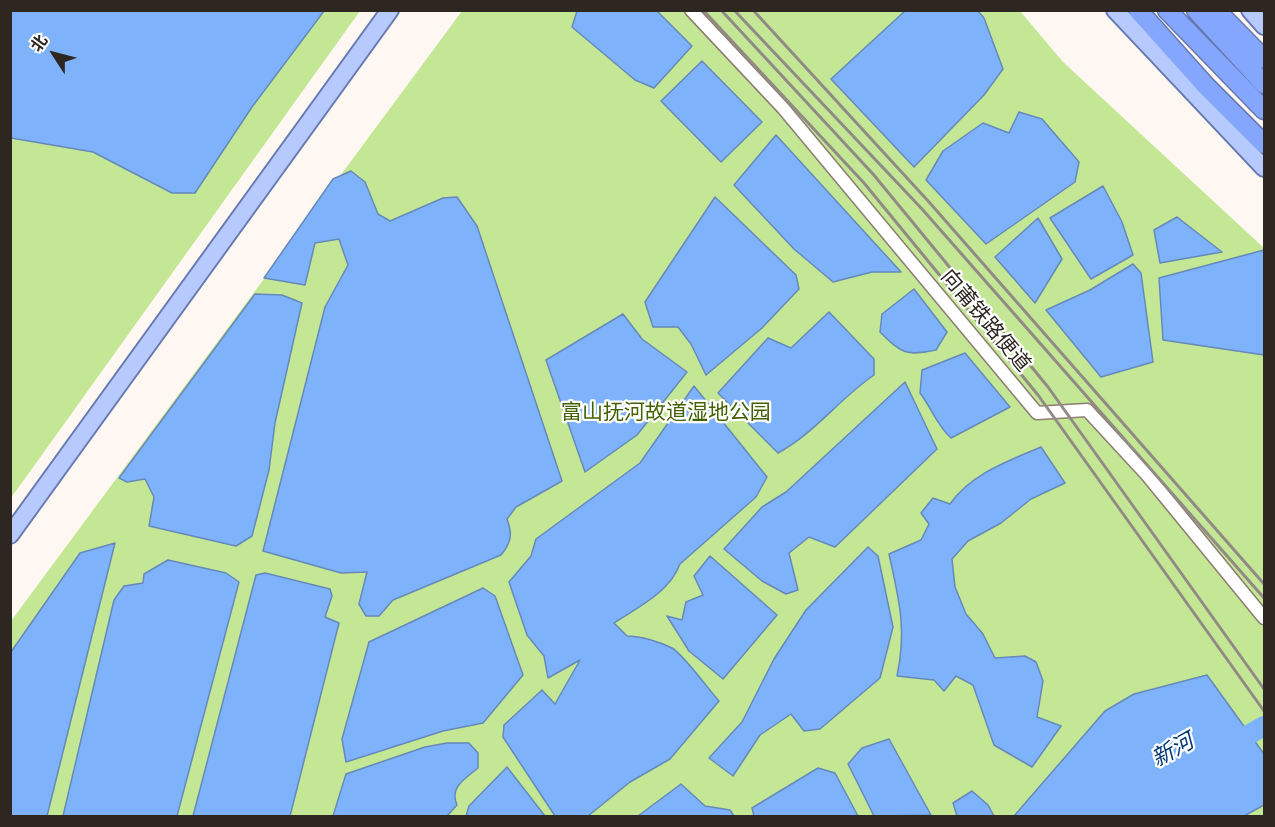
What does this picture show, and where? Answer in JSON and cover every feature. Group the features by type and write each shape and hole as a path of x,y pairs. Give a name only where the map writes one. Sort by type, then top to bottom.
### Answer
{"highway":[{"path":"1138,10 1206,86 1264,144"},
{"path":"1167,10 1264,110"},
{"path":"1196,10 1264,84"},
{"path":"1216,10 1264,59"}],"main road":[{"path":"10,535 390,10"},
{"path":"1115,10 1264,168"},
{"path":"1250,10 1264,26"}],"lane":[{"name":"向莆铁路便道","path":"691,10 783,108 1036,413 1088,410 1147,475 1264,618"}],"green space":[{"path":"11,11 360,11 11,498"},
{"name":"富山抚河故道湿地公园","path":"462,11 1020,11 1063,62 1264,248 1264,816 11,816 11,621"}],"water":[{"path":"906,10 978,11 984,18 1003,69 984,95 914,167 831,79"},
{"path":"10,11 324,11 252,107 195,193 172,193 93,152 11,138"},
{"path":"577,11 657,11 692,46 654,88 635,80 572,27"},
{"path":"702,61 762,122 721,162 661,101"},
{"path":"1019,112 1042,119 1079,162 1075,182 986,244 926,180 943,151 983,123 1009,133"},
{"path":"776,135 901,272 872,272 833,282 794,249 734,185"},
{"path":"351,171 365,182 378,214 390,221 443,198 457,197 477,226 562,481 516,507 507,519 510,538 501,555 393,600 379,616 366,616 359,604 367,572 341,573 263,551 325,307 348,265 339,239 315,243 305,285 264,278 333,179"},
{"path":"1103,186 1122,222 1133,255 1091,279 1050,218"},
{"path":"715,197 796,275 799,289 762,328 706,375 691,344 678,327 653,327 645,302"},
{"path":"1177,217 1222,252 1160,263 1154,230"},
{"path":"1038,218 1062,259 1035,303 995,257"},
{"path":"1264,250 1264,355 1163,340 1159,278"},
{"path":"1133,264 1141,273 1153,362 1101,377 1046,310 1090,290"},
{"path":"914,289 947,332 936,350 918,353 905,352 880,332 882,314"},
{"path":"255,294 282,295 302,303 275,423 269,470 252,536 236,546 149,526 154,497 145,479 127,482 119,478"},
{"path":"829,312 874,359 874,375 804,436 778,453 718,393 768,338 791,348"},
{"path":"623,314 642,339 687,372 637,435 585,472 546,360"},
{"path":"965,353 1010,407 951,438 920,393 922,370"},
{"path":"905,382 937,449 835,547 809,537 789,553 798,590 786,594 762,581 724,549 762,507 786,492"},
{"path":"694,386 767,477 756,497 680,564 661,591 614,623 627,636 650,640 672,648 719,701 670,759 630,782 588,816 555,816 503,737 504,725 542,690 555,704 580,660 548,678 544,656 527,635 509,582 531,556 536,539 640,463"},
{"path":"1041,447 1065,483 1031,499 1001,523 968,541 952,559 955,587 966,614 983,634 995,658 1025,656 1036,662 1043,681 1037,717 1061,726 1032,767 994,745 973,685 956,676 944,691 934,680 897,676 902,629 899,600 889,554 921,540 929,524 921,513 933,498 950,504 968,484 979,476"},
{"path":"115,543 47,816 11,816 11,652 80,553"},
{"path":"868,547 878,556 893,627 880,678 820,729 804,731 791,714 760,735 733,776 709,758 742,722 774,659 806,610"},
{"path":"710,556 777,615 723,679 689,651 667,616 682,620 686,602 703,595 694,576"},
{"path":"168,560 226,573 239,582 177,816 63,816 114,600 124,586 143,583 144,574"},
{"path":"265,573 330,589 332,596 325,617 339,623 290,816 193,816 256,575"},
{"path":"483,588 495,596 523,675 483,723 443,731 346,762 342,739 369,642"},
{"path":"1207,675 1264,754 1264,805 1244,816 1014,816 1105,711 1134,694"},
{"path":"889,739 931,815 874,816 848,764 862,748"},
{"path":"447,743 469,743 478,753 478,768 457,788 455,799 457,805 447,816 333,816 346,774 425,747"},
{"path":"507,767 545,816 466,816 469,806"},
{"path":"818,768 835,773 858,816 754,816 752,808"},
{"path":"681,784 705,806 730,810 734,816 638,816"},
{"path":"972,791 988,805 994,816 957,816 953,803"}],"waterway":[{"name":"新河","path":"1227,747 1264,726"}],"railway":[{"path":"703,10 864,183 1038,395 1264,711"},
{"path":"721,10 873,174 1048,387 1264,689"},
{"path":"734,10 922,209 1264,598"},
{"path":"753,10 929,202 1264,584"}]}
